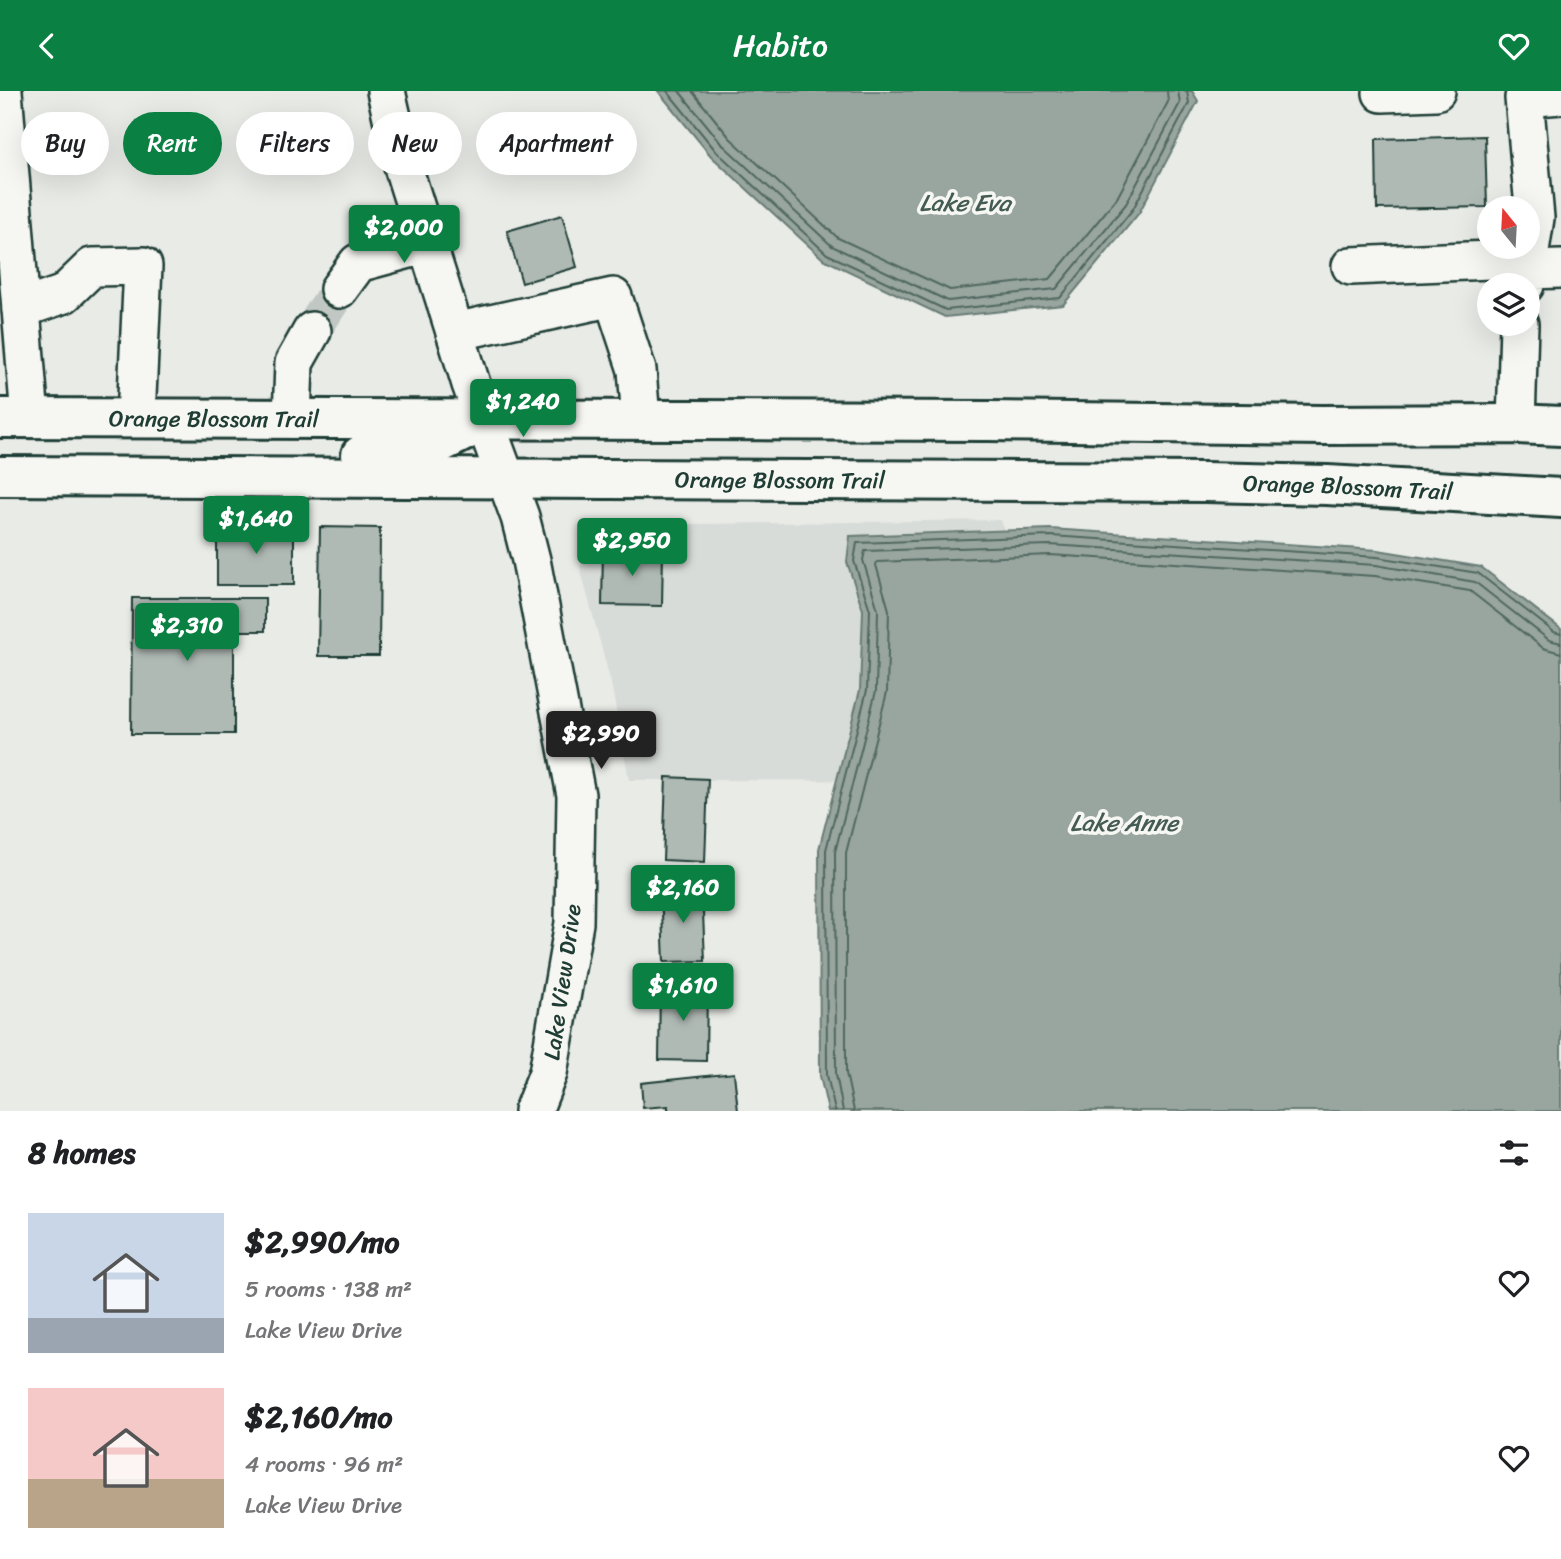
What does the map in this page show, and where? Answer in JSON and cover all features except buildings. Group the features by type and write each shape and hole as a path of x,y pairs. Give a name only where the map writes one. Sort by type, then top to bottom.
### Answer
{"main road":[{"name":"Orange Blossom Trail","path":"15,418 1561,426"},
{"path":"0,454 367,455 428,449 485,420"},
{"name":"Orange Blossom Trail","path":"0,476 1205,482 1327,485 1561,498"}],"street":[{"path":"3,91 21,309 15,418"},
{"name":"Lake View Drive","path":"386,91 404,170 455,332 507,479 531,560 576,795 574,923 548,1073 533,1111"},
{"path":"1382,93 1436,91"},
{"path":"1538,273 1535,218 1514,94 1561,95"},
{"path":"339,289 358,263 428,244"},
{"path":"1351,266 1490,260 1532,273"},
{"path":"21,309 64,294 92,267 144,266 136,418"},
{"path":"455,332 613,297 637,370 641,420"},
{"path":"292,419 294,363 312,331"},
{"path":"1516,424 1520,336"},
{"path":"548,1073 558,1111"}],"shaded area":[{"path":"1001,520 1087,781 629,780 611,683 580,568 585,548 594,534 611,525"}],"water":[{"name":"Lake Eva","path":"658,91 1192,91 1198,101 1139,213 1063,305 945,317 823,259 711,156"},
{"name":"Lake Anne","path":"1050,529 1378,550 1481,567 1561,629 1561,1111 828,1111 820,1076 819,849 860,690 863,610 847,562 850,536"}],"tunnel":[{"path":"312,331 339,289"}]}
